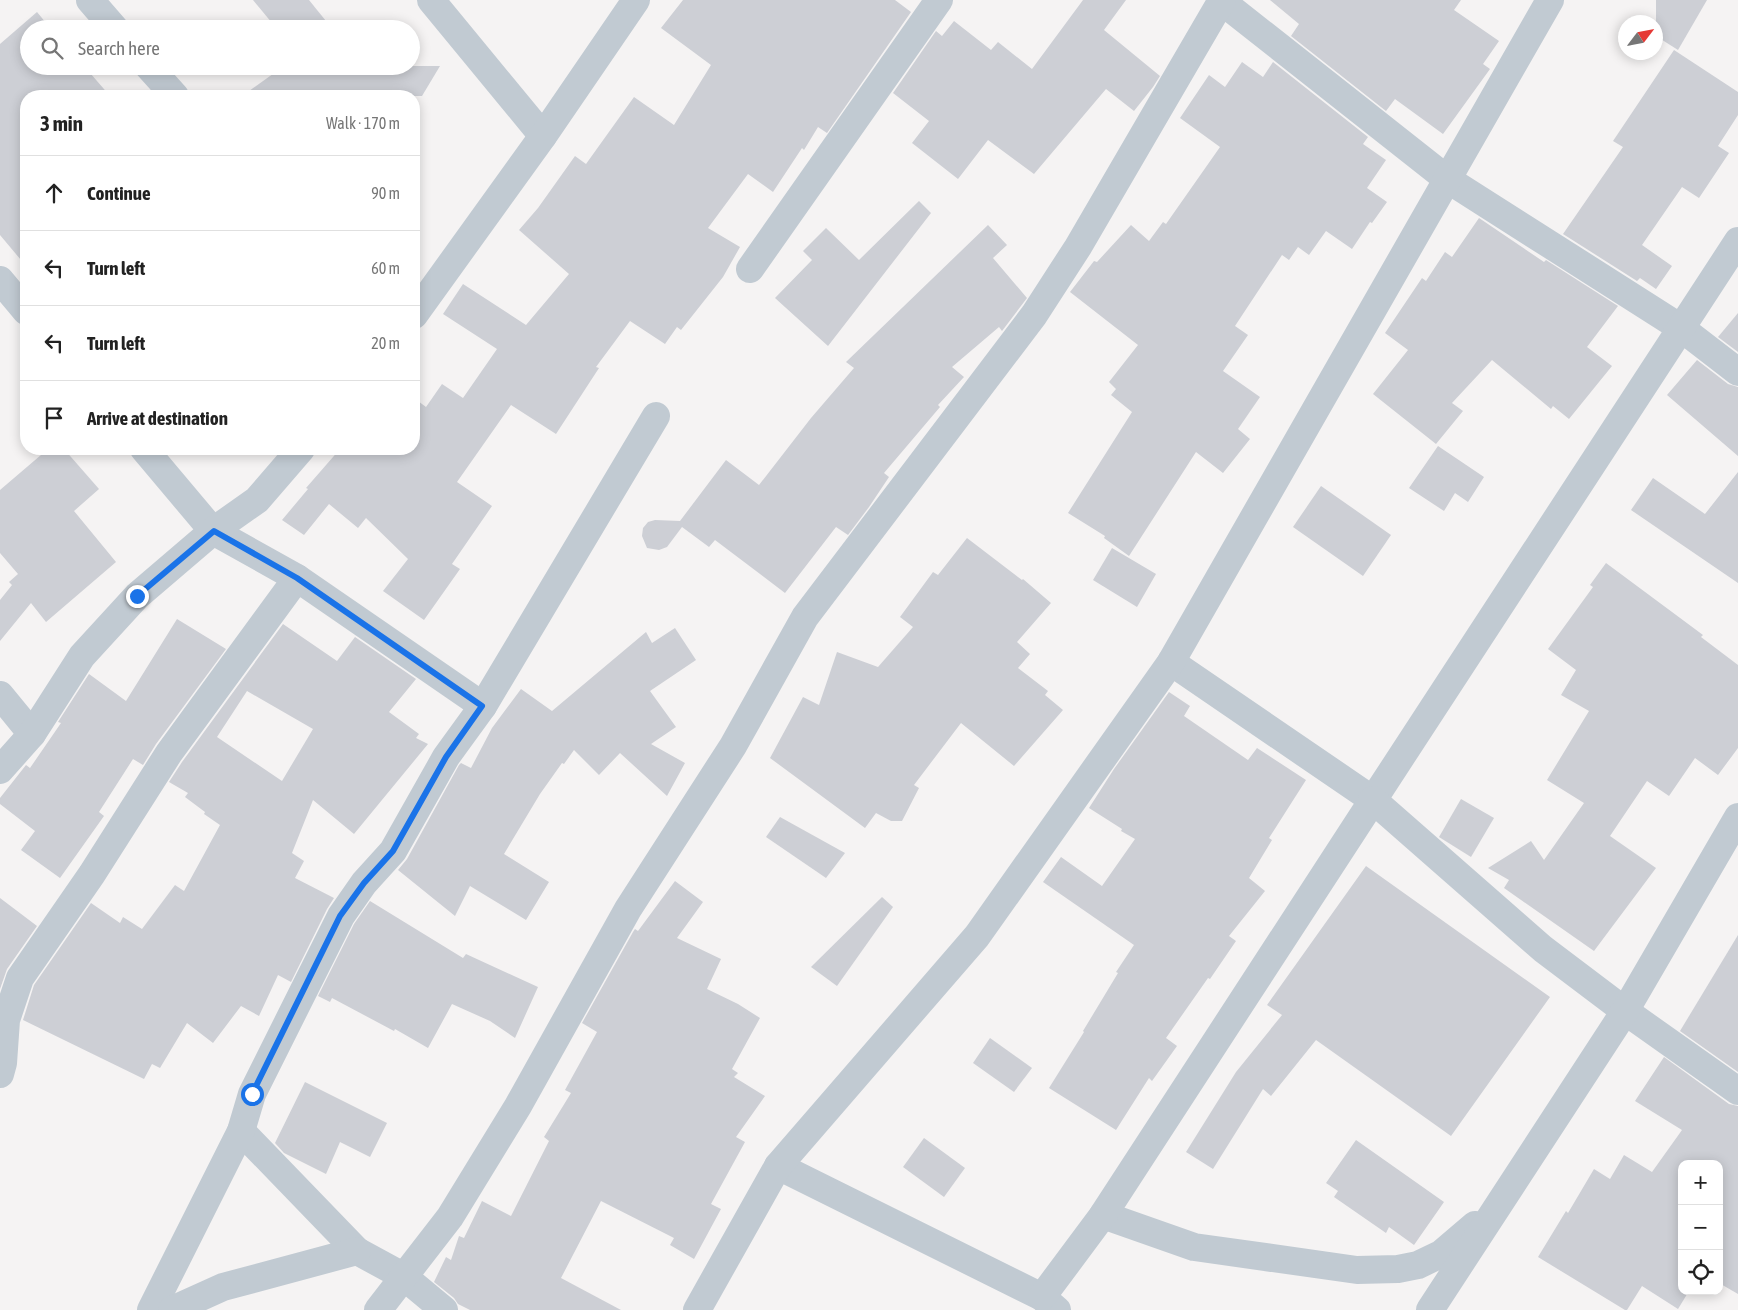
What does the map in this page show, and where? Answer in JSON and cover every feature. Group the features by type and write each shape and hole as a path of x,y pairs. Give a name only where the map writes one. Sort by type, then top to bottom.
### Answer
{"street":[{"path":"90,0 107,20"},
{"path":"431,0 543,136"},
{"path":"420,307 543,136 636,0"},
{"path":"750,268 939,0"},
{"path":"378,1310 450,1217 518,1106 628,909 733,746 805,617 1034,315 1078,246 1221,0 1447,178 1681,328 1738,372"},
{"path":"697,1310 778,1166 977,936 1171,662 1550,0"},
{"path":"156,75 170,90"},
{"path":"778,1166 1050,1304 1103,1215 1738,241"},
{"path":"0,280 20,304"},
{"path":"151,1310 241,1131 252,1094 340,916 364,883 393,851 446,757 482,706 656,416"},
{"path":"149,455 214,531 297,578 482,706"},
{"path":"0,770 32,734 82,656 137,596 214,531 257,500 296,455"},
{"path":"0,1074 4,1063 6,1020 20,978 92,874 169,753 297,578"},
{"path":"1171,662 1373,800 1543,949 1625,1011 1738,1092"},
{"path":"0,695 32,734"},
{"path":"1430,1310 1625,1011 1738,817"},
{"path":"241,1131 356,1251 403,1276 444,1310"},
{"path":"1103,1215 1194,1247 1357,1270 1398,1269 1418,1265 1441,1254 1501,1202"},
{"path":"172,1310 223,1287 356,1251"}],"building":[{"path":"253,0 309,0 325,20 270,20"},
{"path":"683,0 895,0 911,12 827,133 818,127 804,150 802,148 773,192 748,174 708,228 740,247 723,277 681,330 677,327 665,344 630,321 596,367 599,368 556,434 511,405 457,482 492,506 452,564 460,569 424,620 383,591 408,559 366,518 358,528 329,504 304,535 282,520 308,489 306,488 335,455 420,455 420,402 426,407 442,384 463,398 497,349 443,314 463,284 526,325 569,274 519,230 538,208 575,156 586,164 634,97 674,125 711,65 661,28"},
{"path":"1083,0 1126,0 1104,30 1160,76 1134,111 1106,89 1034,174 988,140 958,179 912,143 929,121 893,93 936,31 942,36 954,21 991,50 998,42 1032,69"},
{"path":"1270,0 1461,0 1454,10 1499,41 1483,64 1490,69 1443,134 1395,99 1386,111 1291,36 1299,24"},
{"path":"1656,0 1707,0 1678,50 1663,40 1663,15 1656,15"},
{"path":"37,12 44,20 28,20"},
{"path":"20,27 20,75 92,75 105,90 20,90 20,259 0,235 0,44"},
{"path":"1674,50 1738,92 1738,115 1718,146 1729,153 1699,198 1682,187 1642,245 1672,266 1656,289 1640,278 1637,281 1563,234 1623,147 1613,141"},
{"path":"1242,62 1263,77 1273,62 1368,137 1363,144 1386,160 1367,188 1387,202 1372,223 1370,222 1352,249 1326,231 1309,255 1298,247 1289,260 1282,255 1235,326 1248,335 1223,371 1260,397 1238,429 1250,439 1223,473 1196,452 1129,556 1104,538 1105,536 1068,513 1132,412 1111,395 1116,389 1109,382 1138,345 1070,292 1094,261 1097,262 1131,225 1149,241 1163,222 1166,224 1220,147 1180,118 1209,75 1225,87"},
{"path":"420,66 440,66 422,96 420,96 420,90 250,90 271,75 420,75"},
{"path":"919,201 931,213 828,346 775,298 812,260 803,251 826,228 859,260"},
{"path":"1479,218 1544,262 1546,260 1618,306 1587,347 1612,366 1569,419 1553,406 1551,409 1492,360 1452,403 1463,411 1436,444 1373,394 1408,350 1385,333 1422,278 1426,281 1445,252 1452,257"},
{"path":"988,225 1007,245 993,258 1027,298 1002,331 999,327 952,367 964,377 938,405 940,407 884,473 889,477 848,535 836,527 785,593 715,540 709,547 682,527 667,547 659,550 647,548 642,536 643,528 648,522 655,520 680,521 726,460 759,485 811,418 854,368 846,362"},
{"path":"1738,313 1738,352 1718,337"},
{"path":"1697,360 1728,384 1738,387 1738,456 1667,395"},
{"path":"1438,446 1484,477 1468,502 1455,493 1444,511 1409,488"},
{"path":"41,455 69,455 99,489 74,511 116,562 46,622 31,603 0,641 0,600 12,585 9,582 18,574 0,553 0,490"},
{"path":"1738,472 1738,583 1631,510 1653,478 1705,514"},
{"path":"1321,486 1391,535 1363,576 1293,527"},
{"path":"967,538 1023,579 1051,603 1017,642 1030,654 1018,668 1048,691 1045,695 1063,710 1014,766 961,723 914,785 919,788 902,821 891,821 876,813 865,828 770,758 803,697 819,705 837,652 878,667 913,627 900,617 933,572 938,575"},
{"path":"1112,548 1156,574 1137,607 1093,580"},
{"path":"1606,563 1703,635 1701,637 1738,665 1738,748 1718,775 1695,758 1669,796 1647,781 1610,836 1656,868 1594,951 1504,888 1509,880 1488,868 1531,841 1544,860 1584,803 1547,780 1589,711 1561,695 1576,670 1548,649 1593,587 1590,585"},
{"path":"177,619 226,649 156,744 143,765 133,759 99,812 104,816 60,878 21,850 35,831 0,804 0,798 26,765 30,768 61,723 58,722 89,674 126,701"},
{"path":"283,624 337,661 355,637 416,679 389,712 419,734 416,738 428,744 354,834 313,800 292,853 304,861 295,878 334,898 291,982 278,975 259,1016 241,1006 213,1043 187,1023 160,1068 152,1064 144,1079 23,1020 34,985 91,903 120,923 123,917 142,929 175,885 184,891 220,825 185,797 188,793 169,782","holes":["247,691 313,729 282,781 217,737"]},
{"path":"675,628 696,660 650,691 676,727 651,744 685,763 667,796 620,753 599,775 574,750 564,764 562,763 540,794 504,854 549,882 526,920 470,886 455,916 398,870 407,859 459,765 461,763 471,768 492,728 521,689 552,711 646,632 652,643"},
{"path":"1169,692 1190,706 1184,716 1248,760 1257,748 1306,780 1269,838 1272,840 1249,878 1265,891 1229,936 1236,941 1166,1038 1177,1046 1152,1081 1149,1078 1116,1130 1049,1088 1084,1032 1118,973 1116,972 1134,945 1043,882 1061,857 1102,886 1135,839 1089,808 1114,769"},
{"path":"1461,799 1494,818 1471,857 1439,837"},
{"path":"780,817 845,853 826,878 766,837"},
{"path":"1366,866 1550,997 1451,1136 1316,1040 1271,1096 1263,1089 1213,1169 1186,1152 1236,1072 1282,1015 1267,1005"},
{"path":"675,881 703,902 677,938 721,959 707,989 738,1004 760,1018 732,1069 738,1073 734,1077 765,1096 736,1137 745,1142 711,1204 721,1209 694,1259 670,1245 674,1238 601,1201 561,1278 621,1310 470,1310 458,1304 454,1298 434,1282 446,1257 451,1260 459,1236 464,1238 482,1201 511,1216 549,1141 544,1137 571,1093 565,1090 597,1032 582,1023 633,932 635,929 638,931"},
{"path":"882,897 893,907 837,986 811,967"},
{"path":"0,898 37,926 7,969 0,989"},
{"path":"370,901 463,958 466,954 538,987 515,1038 490,1021 452,1004 428,1048 395,1029 394,1031 332,998 330,1002 318,996 354,924"},
{"path":"1738,935 1738,1072 1680,1031"},
{"path":"990,1038 1032,1068 1014,1092 973,1063"},
{"path":"1664,1057 1729,1104 1738,1106 1738,1294 1723,1285 1723,1160 1678,1160 1678,1295 1687,1295 1678,1309 1642,1286 1627,1310 1625,1310 1538,1257 1566,1211 1568,1213 1594,1169 1610,1179 1624,1155 1652,1172 1682,1130 1635,1101"},
{"path":"305,1082 387,1123 370,1157 340,1142 326,1174 284,1153 275,1143"},
{"path":"924,1138 965,1168 944,1197 903,1167"},
{"path":"1356,1140 1444,1202 1414,1245 1389,1227 1386,1233 1334,1197 1338,1191 1326,1183"}],"route":[{"path":"137,596 214,531 297,578 482,706 446,757 393,851 364,883 340,916 252,1094"}]}
